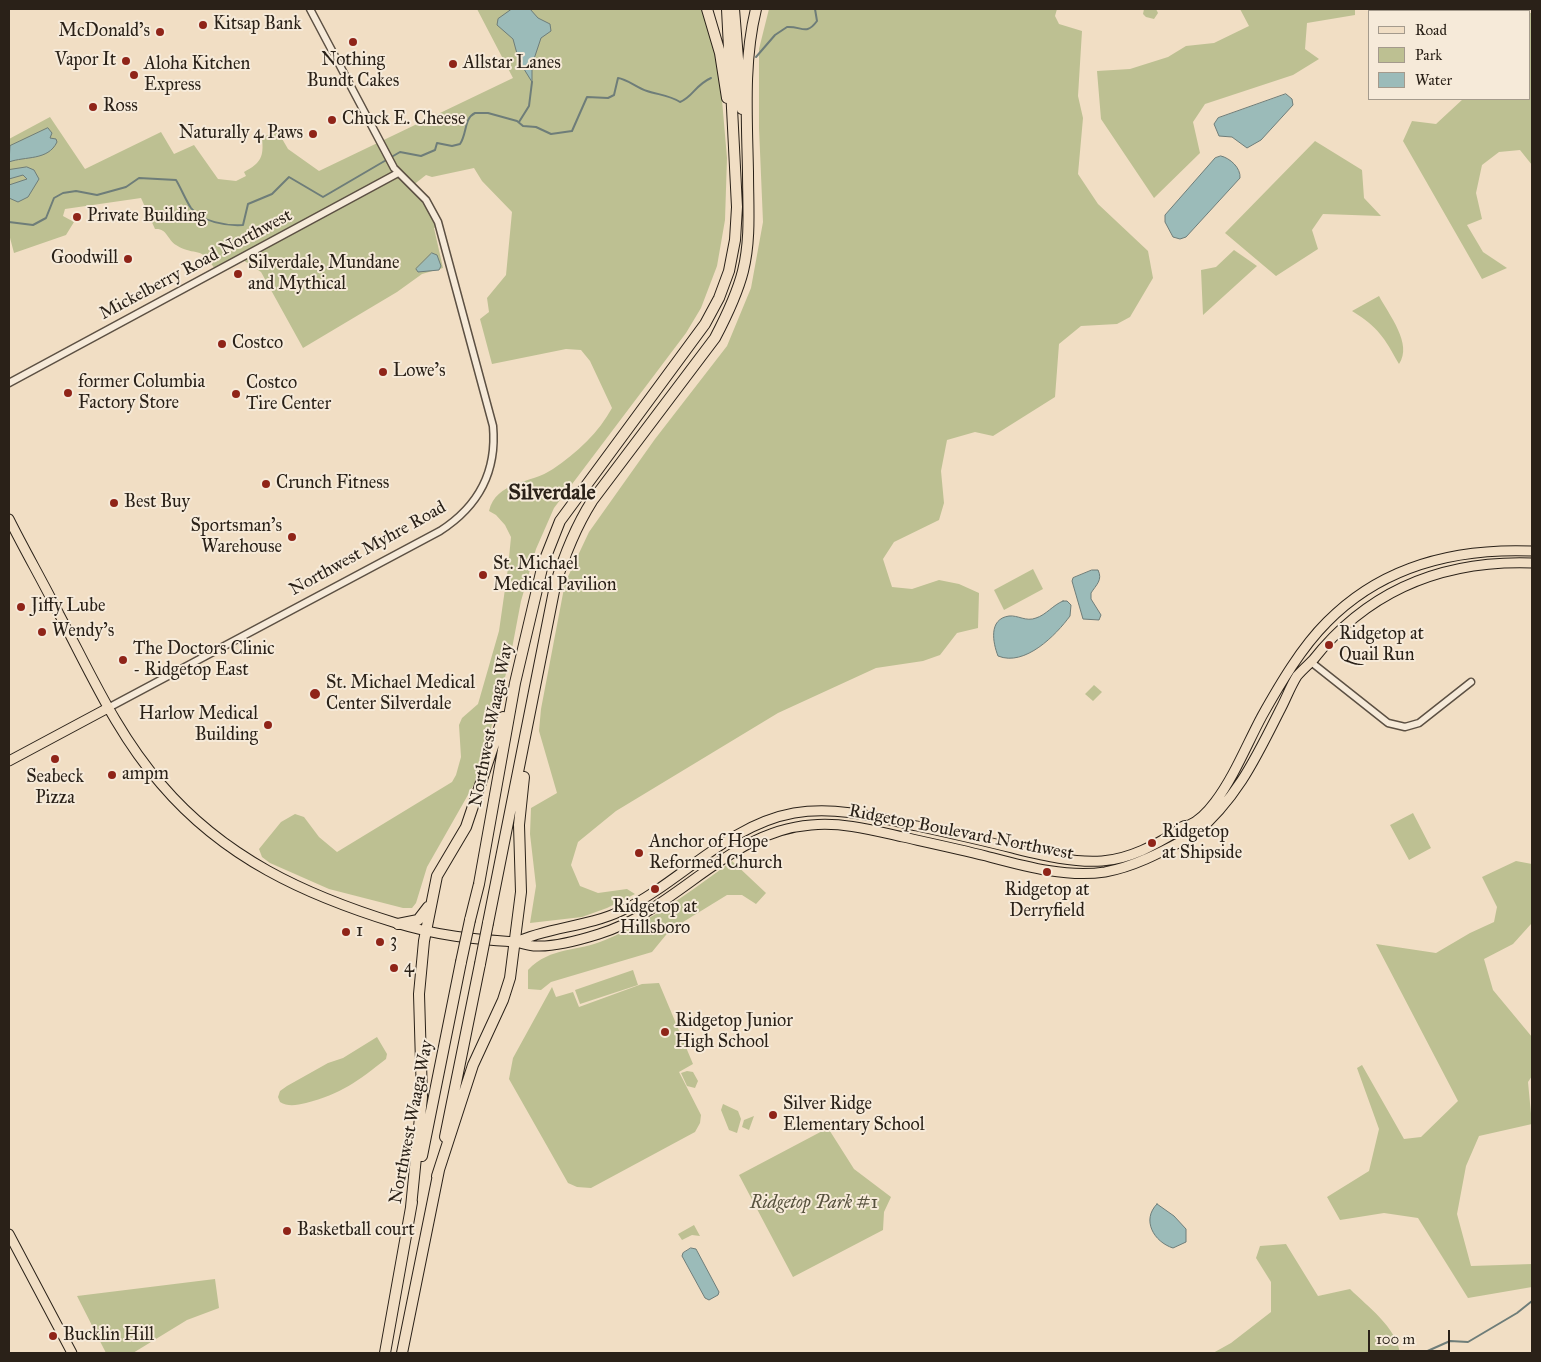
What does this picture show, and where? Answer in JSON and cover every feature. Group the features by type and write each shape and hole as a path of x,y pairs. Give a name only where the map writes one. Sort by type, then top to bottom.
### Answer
{"highway":[{"path":"707,9 720,53 735,151"},
{"path":"727,9 735,151"},
{"path":"734,9 748,172"},
{"path":"748,172 748,45 756,9"},
{"name":"Northwest Waaga Way","path":"385,1353 411,1207 461,962 479,884 515,682 543,564 560,521 705,324 720,298 729,271 735,240 737,207 735,151"},
{"name":"Northwest Waaga Way","path":"402,1353 532,698 555,586 563,558 578,523 592,501 697,364 728,314 742,272 747,244 748,172"},
{"path":"411,1207 422,1097 420,967 431,899 442,866 466,827 478,796 515,682"},
{"path":"438,1176 473,1065 506,992 516,942 522,892 520,812 532,698"},
{"path":"398,924 420,918 431,899"}],"main road":[{"name":"Ridgetop Boulevard Northwest","path":"9,519 108,708 142,760 161,785 199,822 229,847 290,884 349,909 426,932 480,941 516,942 534,947 566,942 618,926 656,907 745,845 775,832 800,826 822,824 864,828 1018,864 1072,873 1114,870 1149,858 1188,838 1232,798 1268,735 1297,676 1346,623 1400,587 1455,568 1488,563 1532,563"},
{"path":"1188,826 1192,829 1188,838 1179,836 1178,831 1183,826 1188,826 1203,815 1215,802 1264,714 1300,655 1328,621 1356,598 1378,583 1442,557 1471,552 1532,551"},
{"path":"1300,655 1301,662 1305,664 1310,662"},
{"name":"Northwest Myhre Road","path":"9,761 108,708"},
{"name":"Ridgetop Boulevard Northwest","path":"516,942 529,937 570,928 618,912 642,900 727,841 761,824 795,813 824,811 854,813 1050,856 1095,861 1132,854 1178,831"},
{"path":"9,1234 72,1353"}],"street":[{"name":"Northwest Myhre Road","path":"108,708 440,531 466,511 481,491 493,456 492,420 438,222 426,200 398,173 391,162 310,9"},
{"name":"Mickelberry Road Northwest","path":"9,383 398,173"},
{"path":"1310,662 1394,726 1412,727 1419,723 1471,682"}],"green space":[{"path":"477,9 703,9 719,65 727,158 725,220 717,266 701,308 686,333 554,508 536,549 521,601 510,659 477,779 427,867 416,903 412,908 403,908 329,889 270,863 262,857 259,849 281,822 295,814 304,817 319,837 337,852 452,782 461,757 459,725 462,718 478,704 499,631 508,568 511,537 505,525 496,515 489,511 493,501 507,488 544,474 571,456 587,442 607,417 612,408 590,361 581,350 566,349 492,364 480,319 489,312 487,298 506,275 512,212 482,181 474,168 432,177 426,175 412,186 439,226 434,228 443,268 422,274 397,292 303,348 261,272 240,258 216,271 211,262 202,254 183,249 173,243 165,232 155,229 141,198 65,209 63,216 74,222 66,235 14,253 9,234 9,139 50,117 85,169 161,132 174,154 194,145 218,179 236,181 246,176 244,172 254,166 260,159 262,155 262,138 277,130 288,149 319,171 513,78"},
{"path":"769,9 1057,9 1055,16 1059,24 1082,31 1078,96 1083,118 1078,174 1098,204 1148,251 1153,278 1130,317 1117,324 1081,326 1059,344 1055,397 993,436 975,432 947,440 941,471 944,503 939,520 894,542 883,559 892,587 912,589 939,580 959,584 979,593 978,628 957,633 940,655 923,661 876,668 778,713 616,811 578,842 571,865 580,886 598,893 627,889 635,894 607,908 582,917 530,923 536,886 530,834 531,808 557,793 539,731 541,709 565,583 589,532 655,439 727,346 751,288 763,222 759,128 759,49"},
{"path":"1144,9 1156,9 1158,13 1154,19 1146,17 1143,14"},
{"path":"1240,9 1355,9 1355,15 1307,23 1305,49 1319,59 1293,75 1205,104 1193,122 1200,153 1154,198 1101,119 1097,71 1130,69 1168,57 1186,46 1214,43 1249,26"},
{"path":"1532,13 1532,165 1520,150 1499,152 1482,165 1476,193 1482,219 1467,225 1483,252 1507,268 1482,279 1403,141 1412,121 1436,124 1462,100 1531,100"},
{"path":"1315,141 1362,170 1364,198 1381,216 1323,214 1312,230 1318,249 1276,276 1225,233"},
{"path":"1234,250 1257,266 1203,315 1201,270 1216,267"},
{"path":"1379,296 1401,339 1403,356 1399,364 1380,333 1352,311"},
{"path":"1033,569 1043,589 1004,610 994,590"},
{"path":"1094,685 1102,692 1093,701 1085,694"},
{"path":"1413,813 1431,848 1409,860 1390,825"},
{"path":"732,861 766,893 756,904 742,895 727,895 670,930 652,952 551,982 541,990 528,989 528,970 537,962 555,953 595,944 639,924 686,894"},
{"path":"1516,861 1532,864 1531,924 1513,944 1484,959 1493,990 1532,1037 1532,1076 1528,1082 1532,1124 1479,1136 1466,1166 1457,1214 1471,1266 1532,1264 1532,1287 1468,1298 1418,1218 1384,1213 1340,1220 1327,1197 1369,1171 1379,1129 1357,1068 1362,1065 1404,1139 1421,1137 1458,1101 1376,944 1436,953 1470,933 1494,922 1497,907 1482,877"},
{"path":"633,970 638,985 580,1004 575,990"},
{"path":"659,983 693,1064 679,1072 701,1115 700,1123 695,1132 591,1188 577,1187 568,1183 509,1079 513,1058 552,987 556,997 573,992 579,1007 642,984"},
{"path":"377,1037 387,1054 386,1059 358,1080 339,1091 306,1103 289,1105 280,1102 278,1097 280,1091 287,1086 328,1063 343,1058"},
{"path":"693,1072 698,1081 695,1088 687,1086 681,1073"},
{"path":"723,1104 738,1111 741,1119 737,1133 729,1130 721,1110"},
{"path":"754,1116 749,1130 742,1127 744,1120"},
{"name":"Ridgetop Park #1","path":"828,1128 854,1169 891,1197 884,1212 883,1230 793,1277 739,1175"},
{"path":"694,1225 700,1236 692,1235 682,1240 678,1234"},
{"path":"1286,1244 1318,1296 1350,1289 1387,1326 1393,1335 1400,1353 1213,1353 1231,1343 1271,1312 1271,1282 1256,1258 1260,1246"},
{"path":"215,1279 219,1308 187,1320 133,1353 106,1353 77,1296"}],"water":[{"path":"512,9 530,9 538,18 550,24 551,31 541,38 532,65 532,82 519,61 513,39 497,25 498,19"},
{"path":"1286,94 1292,99 1293,105 1261,140 1247,148 1232,137 1219,136 1214,124 1218,118"},
{"path":"48,128 52,133 50,138 56,139 57,142 53,148 36,157 9,162 10,146"},
{"path":"1221,156 1234,164 1239,171 1240,178 1186,237 1180,239 1173,237 1165,222 1165,215 1215,158"},
{"path":"27,167 34,170 39,179 28,197 18,202 9,198 9,185 27,179 23,175 9,179 9,170"},
{"path":"432,253 437,255 441,266 439,270 418,272 416,269"},
{"path":"1092,570 1098,570 1100,577 1091,593 1091,599 1101,615 1099,620 1083,619 1072,581 1073,578"},
{"path":"1063,601 1067,601 1071,605 1070,616 1048,640 1029,653 1019,657 1008,658 998,656 994,632 995,627 1002,618 1016,616 1029,619 1036,618"},
{"path":"1157,1204 1174,1216 1186,1229 1186,1242 1173,1248 1155,1236 1150,1223 1150,1217 1152,1210"},
{"path":"691,1248 696,1249 719,1292 718,1295 709,1300 705,1298 682,1256 683,1253"}],"waterway":[{"path":"756,57 775,35 787,27 807,29 813,26 817,21 815,9"},
{"path":"9,222 33,225 46,218 54,198 63,193 76,191 97,195 126,187 139,178 176,180 191,208 201,217 222,224 243,225 248,204 272,194 289,177 323,197 400,152 421,156 435,150 437,143 452,146 460,144 467,122 471,115 475,113 488,113 517,121 523,126 536,127 551,134 572,131 587,97 608,98 614,95 618,78 643,90 668,96 680,102 711,78"},
{"path":"519,122 529,106 532,82"},
{"path":"1423,1353 1450,1341 1468,1342 1517,1313 1532,1301"}],"place":[{"name":"Kitsap Bank","path":"203,25"},
{"name":"McDonald's","path":"160,32"},
{"name":"Nothing Bundt Cakes","path":"353,42"},
{"name":"Vapor It","path":"126,61"},
{"name":"Allstar Lanes","path":"453,64"},
{"name":"Aloha Kitchen Express","path":"134,75"},
{"name":"Ross","path":"93,107"},
{"name":"Chuck E. Cheese","path":"332,120"},
{"name":"Naturally 4 Paws","path":"313,134"},
{"name":"Private Building","path":"77,217"},
{"name":"Goodwill","path":"128,259"},
{"name":"Silverdale, Mundane and Mythical","path":"238,274"},
{"name":"Costco","path":"222,344"},
{"name":"Lowe's","path":"383,372"},
{"name":"former Columbia Factory Store","path":"68,393"},
{"name":"Costco Tire Center","path":"236,394"},
{"name":"Crunch Fitness","path":"266,484"},
{"name":"Best Buy","path":"114,503"},
{"name":"Sportsman's Warehouse","path":"292,537"},
{"name":"St. Michael Medical Pavilion","path":"483,575"},
{"name":"Jiffy Lube","path":"21,607"},
{"name":"Wendy's","path":"42,632"},
{"name":"Ridgetop at Quail Run","path":"1329,645"},
{"name":"The Doctors Clinic - Ridgetop East","path":"123,660"},
{"name":"St. Michael Medical Center Silverdale","path":"315,694"},
{"name":"Harlow Medical Building","path":"268,725"},
{"name":"Seabeck Pizza","path":"55,759"},
{"name":"ampm","path":"112,775"},
{"name":"Ridgetop at Shipside","path":"1152,843"},
{"name":"Anchor of Hope Reformed Church","path":"639,853"},
{"name":"Ridgetop at Derryfield","path":"1047,872"},
{"name":"Ridgetop at Hillsboro","path":"655,889"},
{"name":"1","path":"346,932"},
{"name":"3","path":"380,942"},
{"name":"4","path":"394,968"},
{"name":"Ridgetop Junior High School","path":"665,1032"},
{"name":"Silver Ridge Elementary School","path":"773,1115"},
{"name":"Basketball court","path":"287,1231"},
{"name":"Bucklin Hill","path":"53,1336"}],"district":[{"name":"Silverdale","path":"552,494"}]}
